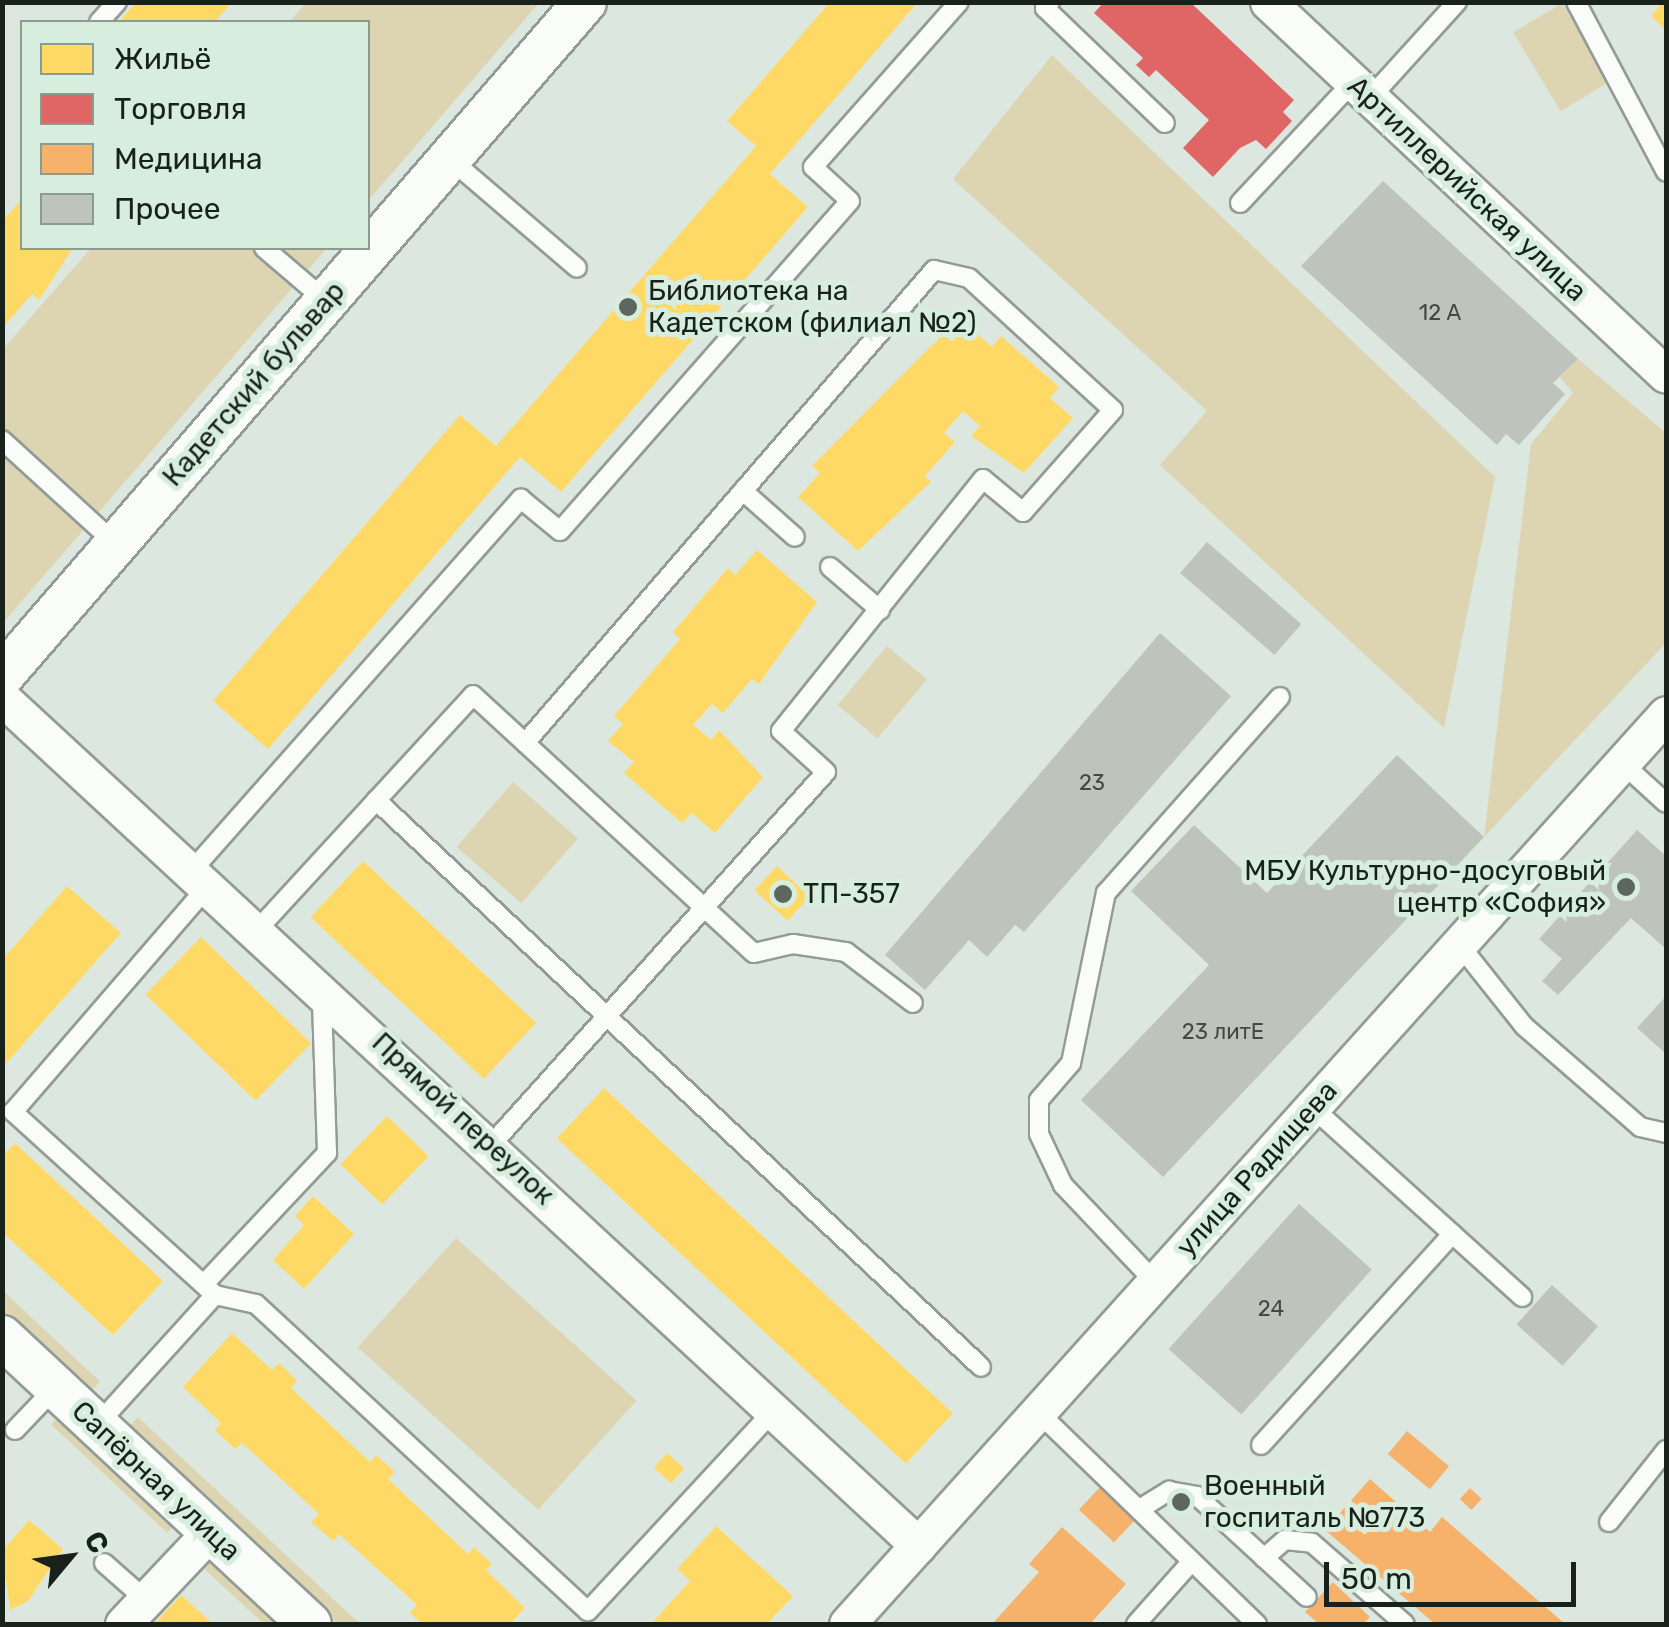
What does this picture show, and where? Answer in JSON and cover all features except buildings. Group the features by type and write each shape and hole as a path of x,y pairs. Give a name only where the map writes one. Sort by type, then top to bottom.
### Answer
{"street":[{"name":"Кадетский бульвар","path":"2,676 585,2"},
{"name":"Артиллерийская улица","path":"1268,2 1666,375"},
{"name":"Прямой переулок","path":"2,698 203,875 918,1545"},
{"name":"улица Радищева","path":"847,1624 1666,714"},
{"name":"Сапёрная улица","path":"2,1336 310,1624"},
{"path":"134,1612 210,1532"}],"lane":[{"path":"772,1412 588,1611 256,1304 210,1290 13,1112 203,875 521,500 560,531 850,201 812,168 959,2"},
{"path":"1050,2 1045,8 1165,123"},
{"path":"1240,203 1457,2"},
{"path":"1576,2 1666,172"},
{"path":"450,158 578,268"},
{"path":"266,250 326,302"},
{"path":"491,1145 826,772 781,731 984,480 1023,512 1113,410 969,278 934,270 525,744"},
{"path":"2,440 116,544"},
{"path":"743,491 795,537"},
{"path":"830,566 880,610"},
{"path":"259,928 472,695 754,952 793,944 846,952 913,1003"},
{"path":"1155,1282 1063,1185 1039,1134 1038,1100 1071,1063 1106,892 1280,697"},
{"path":"1622,763 1666,803"},
{"path":"376,800 981,1367"},
{"path":"1458,944 1524,1026 1640,1127 1666,1133"},
{"path":"97,1425 327,1153 320,985"},
{"path":"1313,1108 1522,1296"},
{"path":"1261,1445 1452,1234"},
{"path":"14,1430 56,1387"},
{"path":"1038,1412 1143,1506 1192,1561 1258,1624"},
{"path":"1609,1522 1666,1450"},
{"path":"1143,1506 1169,1490 1197,1496 1307,1597"},
{"path":"1264,1558 1286,1540 1312,1543 1405,1624"},
{"path":"1136,1624 1192,1561"},
{"path":"104,1562 134,1612"}],"shaded area":[{"path":"306,2 539,3 370,199 370,20 291,20"},
{"path":"1562,3 1609,82 1561,111 1513,32"},
{"path":"1052,55 1495,477 1444,728 1160,465 1207,411 953,179"},
{"path":"89,250 325,250 3,623 3,349"},
{"path":"1578,359 1666,433 1666,643 1484,837 1531,444 1573,393 1560,377"},
{"path":"887,646 927,679 877,738 838,705"},
{"path":"513,782 578,838 521,903 457,847"},
{"path":"456,1238 637,1401 538,1510 358,1347"},
{"path":"2,1290 100,1381 87,1395 2,1316"},
{"path":"60,1415 176,1523 167,1533 51,1425"},
{"path":"138,1417 360,1624 338,1624 128,1428"},
{"path":"211,1557 284,1624 264,1624 202,1567"}],"place":[{"name":"Библиотека на Кадетском (филиал №2)","path":"628,307"},
{"name":"МБУ Культурно-досуговый центр «София»","path":"1626,887"},
{"name":"ТП-357","path":"783,894"},
{"name":"Военный госпиталь №773","path":"1181,1502"}]}
